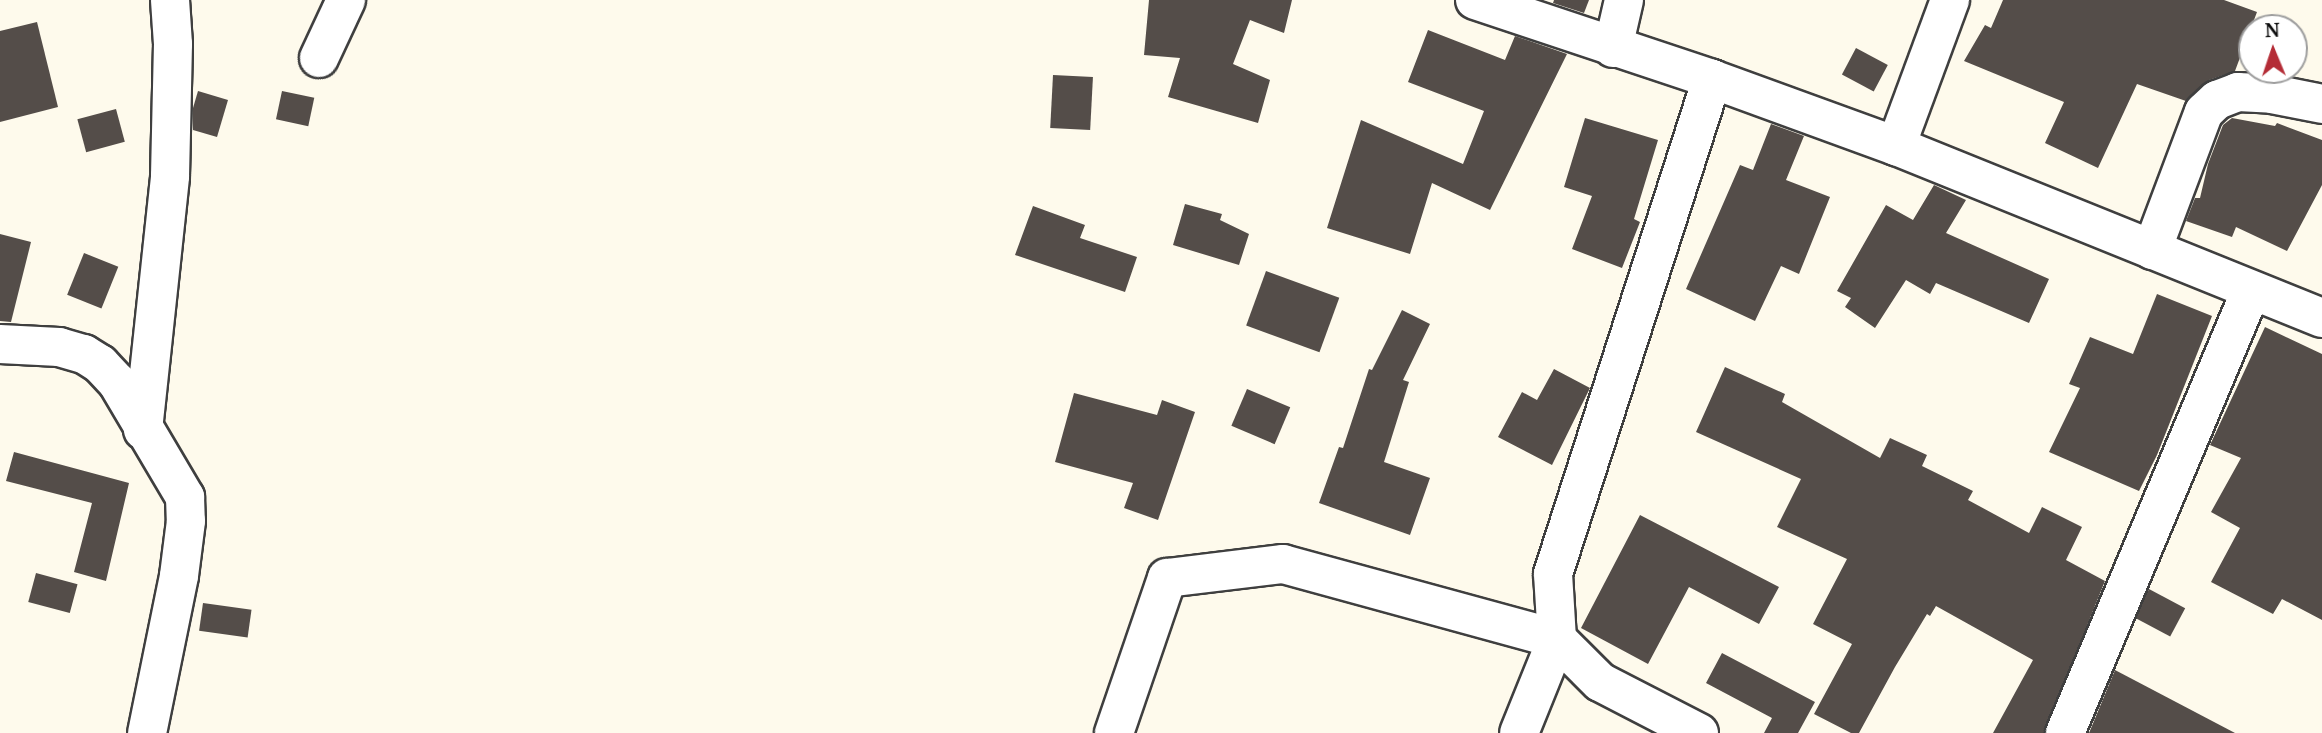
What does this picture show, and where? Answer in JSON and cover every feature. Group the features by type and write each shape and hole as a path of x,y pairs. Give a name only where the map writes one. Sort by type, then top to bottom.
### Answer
{"street":[{"path":"143,430 170,176 173,44 170,0"},
{"path":"319,58 346,0"},
{"path":"1475,0 1712,79 1896,146 2322,318"},
{"path":"1613,48 1624,0"},
{"path":"1896,146 1950,0"},
{"path":"1519,733 1558,639 1553,574 1712,79"},
{"path":"2152,250 2204,113 2217,100 2238,92 2272,94 2322,104"},
{"path":"2065,733 2251,291"},
{"path":"0,344 59,347 84,354 100,363 117,382 184,496 186,521 179,576 147,733"},
{"path":"1114,733 1167,578 1283,565 1558,639 1600,682 1699,733"}],"building":[{"path":"1149,0 1292,0 1284,33 1250,20 1233,64 1270,80 1258,123 1168,97 1180,58 1144,55"},
{"path":"1554,0 1589,0 1584,13 1553,3"},
{"path":"2003,0 2224,0 2257,12 2238,14 2238,63 2235,71 2209,80 2186,101 2137,84 2098,168 2045,143 2064,102 1964,61 1985,25 1991,28"},
{"path":"37,22 58,107 0,122 0,31"},
{"path":"1428,30 1505,60 1515,36 1567,54 1490,210 1432,183 1410,254 1327,228 1361,120 1463,164 1484,111 1408,82"},
{"path":"1856,48 1888,65 1874,91 1842,74"},
{"path":"1053,75 1093,77 1090,130 1050,128"},
{"path":"198,91 228,100 217,137 193,130 193,108"},
{"path":"282,91 314,98 308,126 276,119"},
{"path":"116,109 125,142 86,152 77,119"},
{"path":"1585,118 1658,140 1634,219 1640,222 1622,268 1572,249 1592,196 1564,187"},
{"path":"2232,118 2275,126 2277,123 2322,140 2322,185 2287,251 2236,227 2232,237 2186,221 2195,198 2200,198 2208,164 2223,125"},
{"path":"1771,124 1804,136 1786,180 1830,197 1799,274 1781,266 1755,321 1686,289 1740,165 1753,170"},
{"path":"1934,185 1966,200 1946,233 2049,279 2029,323 1936,283 1930,294 1906,280 1875,328 1845,307 1851,298 1837,291 1886,205 1913,220"},
{"path":"1185,204 1222,214 1220,220 1249,234 1239,265 1173,245"},
{"path":"1033,206 1085,225 1080,238 1137,257 1125,292 1015,255"},
{"path":"0,234 31,242 11,322 0,321"},
{"path":"84,253 118,267 101,309 67,295"},
{"path":"1266,271 1339,298 1319,352 1246,326"},
{"path":"2157,294 2212,316 2157,455 2139,491 2049,452 2080,388 2069,384 2090,337 2133,354"},
{"path":"1402,310 1430,324 1403,380 1409,382 1384,462 1430,478 1410,535 1319,503 1339,447 1343,448 1369,369 1372,370"},
{"path":"2265,327 2322,354 2322,620 2282,599 2273,614 2211,582 2240,528 2211,512 2241,458 2210,445"},
{"path":"1725,367 1785,394 1782,402 1880,458 1890,438 1927,455 1922,466 1973,491 1968,500 2029,533 2042,507 2082,527 2066,560 2105,581 2044,733 1993,733 2033,660 1936,606 1930,616 1927,614 1859,733 1851,733 1814,714 1852,644 1813,624 1847,559 1777,527 1801,479 1696,432"},
{"path":"1554,369 1590,388 1552,465 1498,437 1522,392 1537,400"},
{"path":"1247,389 1290,407 1275,444 1231,426"},
{"path":"1074,393 1157,415 1162,400 1195,412 1158,520 1124,508 1133,483 1055,462"},
{"path":"14,452 129,483 106,581 74,572 92,503 6,481"},
{"path":"1640,515 1779,587 1759,624 1689,587 1648,664 1581,628"},
{"path":"36,573 78,584 70,613 28,602"},
{"path":"2149,589 2185,608 2170,637 2134,617"},
{"path":"203,603 252,610 248,638 199,631"},
{"path":"1722,653 1815,702 1798,733 1764,733 1772,718 1706,683"},
{"path":"2115,670 2235,733 2089,733"}]}
